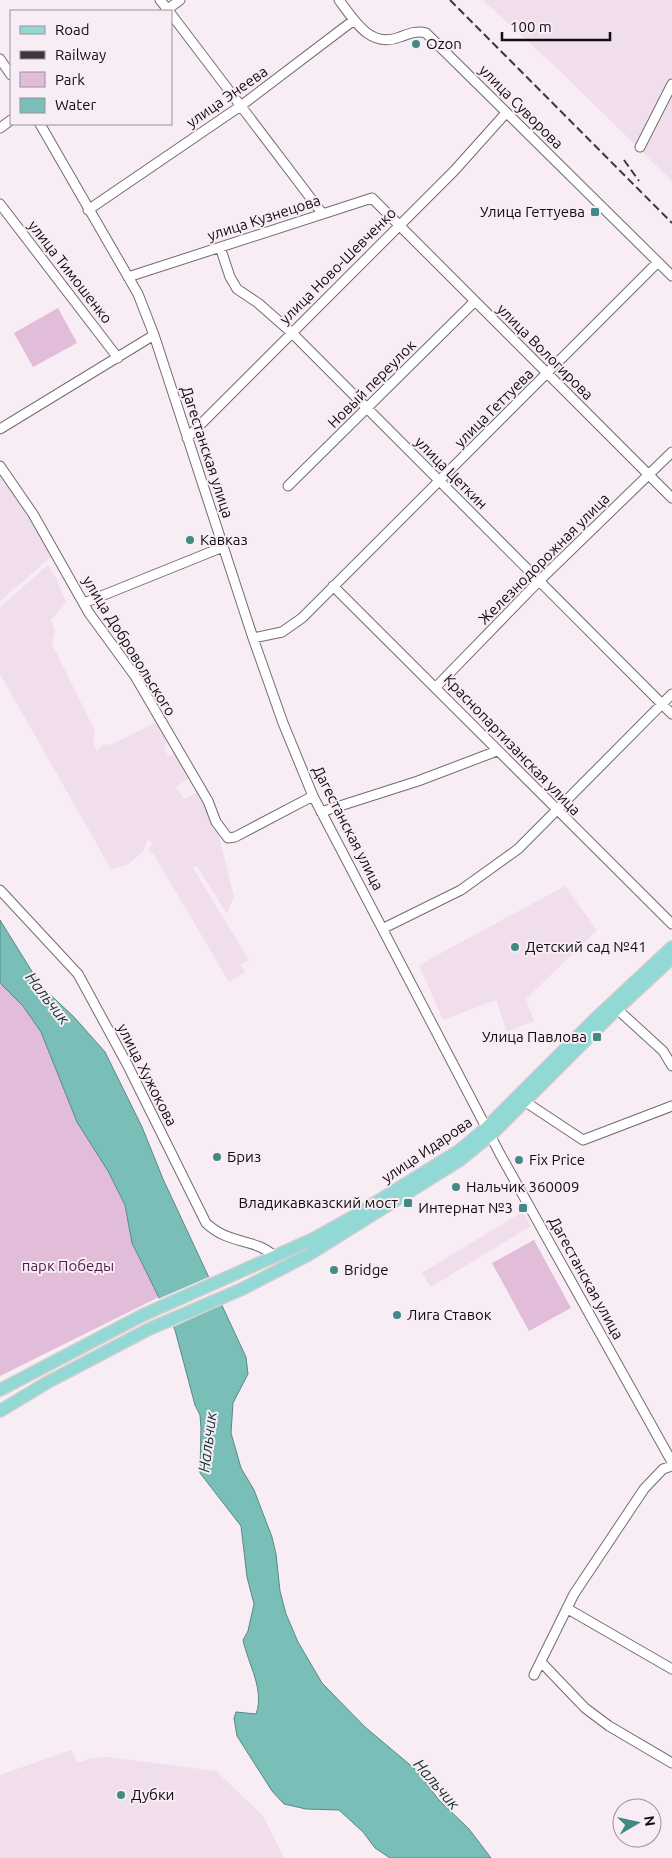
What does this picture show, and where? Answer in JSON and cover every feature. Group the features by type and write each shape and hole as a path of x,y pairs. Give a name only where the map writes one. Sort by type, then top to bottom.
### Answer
{"main road":[{"name":"улица Идарова","path":"0,1411 40,1386 149,1329 242,1289 332,1241 460,1160 598,1016 672,947"},
{"name":"улица Идарова","path":"0,1390 143,1315 311,1240 354,1216 460,1150 489,1131 524,1101 617,1009 672,958"}],"street":[{"path":"170,10 180,0"},
{"name":"улица Суворова","path":"339,0 368,35 379,40 396,39 417,32 426,34 672,276"},
{"path":"172,17 242,105 322,213"},
{"name":"улица Энеева","path":"88,210 242,105 354,20"},
{"path":"0,59 10,74"},
{"path":"640,147 672,84"},
{"name":"улица Ново-Шевченко","path":"187,438 398,225 454,172 506,113"},
{"name":"Дагестанская улица","path":"41,125 128,277 154,335 254,638 284,723 313,796 489,1131 672,1464"},
{"name":"улица Кузнецова","path":"128,277 372,198 398,225"},
{"name":"улица Тимошенко","path":"0,204 118,358"},
{"name":"улица Вологирова","path":"398,225 672,498"},
{"name":"улица Цеткин","path":"220,247 230,277 237,289 258,303 291,332 672,714"},
{"name":"улица Геттуева","path":"254,638 275,634 292,626 440,482 658,262"},
{"name":"Новый переулок","path":"288,486 475,301"},
{"path":"0,429 154,335"},
{"name":"Железнодорожная улица","path":"436,687 539,581 672,452"},
{"name":"улица Добровольского","path":"0,466 33,514 84,603 135,676 208,801 216,822 228,838 313,796"},
{"path":"84,603 223,547"},
{"name":"Краснопартизанская улица","path":"333,586 436,687 557,812 672,924"},
{"path":"384,928 461,890 518,849 557,812 672,694"},
{"path":"321,812 418,781 497,751"},
{"name":"улица Хужокова","path":"0,890 78,974 127,1064 206,1223 229,1239 260,1246 274,1256"},
{"path":"617,1009 663,1051 672,1066"},
{"path":"524,1101 583,1140 672,1106"},
{"path":"534,1676 574,1594 644,1489 663,1469 672,1464"},
{"path":"568,1609 672,1669"},
{"path":"542,1663 585,1708 609,1726 672,1764"}],"shaded area":[{"path":"483,0 672,0 672,181 560,71"},
{"path":"0,475 3,482 13,490 52,556 0,601"},
{"path":"48,565 56,578 66,603 51,620 55,631 52,644 95,731 93,743 97,751 102,745 113,744 157,722 167,743 164,746 168,756 175,753 191,777 176,787 184,799 198,792 217,828 234,897 227,914 197,866 193,868 249,960 241,965 245,972 229,982 154,855 148,850 152,844 148,838 143,852 127,865 111,869 0,674 0,607"},
{"name":"Детский сад №41","path":"565,886 597,930 526,999 534,1021 507,1032 496,1000 443,1020 419,965"},
{"path":"522,1212 531,1226 431,1287 422,1273"},
{"name":"Дубки","path":"71,1750 78,1763 91,1758 108,1757 216,1771 263,1816 284,1858 0,1858 0,1775"}],"green space":[{"path":"58,308 77,343 33,367 14,333"},
{"name":"парк Победы","path":"0,983 23,1006 41,1032 77,1122 108,1171 125,1205 132,1243 159,1297 0,1376"},
{"path":"534,1240 571,1308 529,1331 492,1263"}],"water":[{"name":"Нальчик","path":"0,920 41,986 74,1017 105,1052 142,1127 163,1179 246,1357 248,1374 233,1403 231,1433 241,1468 254,1490 272,1537 280,1591 286,1614 298,1642 322,1683 365,1727 415,1769 439,1800 469,1829 491,1858 390,1858 375,1848 363,1832 339,1810 306,1809 284,1804 272,1791 237,1736 234,1718 236,1712 256,1714 258,1705 255,1677 243,1640 248,1631 254,1604 247,1577 241,1526 200,1473 200,1415 195,1405 175,1330 132,1243 125,1205 108,1171 77,1122 41,1032 23,1006 0,983"}],"pier":[{"path":"211,1276 224,1304 171,1328 158,1299"}],"railway":[{"path":"450,0 672,223"},
{"path":"624,160 639,181"}],"place":[{"name":"Ozon","path":"416,44"},
{"name":"Улица Геттуева","path":"595,212"},
{"name":"Кавказ","path":"190,540"},
{"name":"Детский сад №41","path":"515,947"},
{"name":"Улица Павлова","path":"597,1037"},
{"name":"Бриз","path":"217,1157"},
{"name":"Fix Price","path":"519,1160"},
{"name":"Нальчик 360009","path":"456,1187"},
{"name":"Владикавказский мост","path":"408,1203"},
{"name":"Интернат №3","path":"523,1208"},
{"name":"Bridge","path":"334,1270"},
{"name":"Лига Ставок","path":"397,1315"},
{"name":"Дубки","path":"121,1795"}]}
